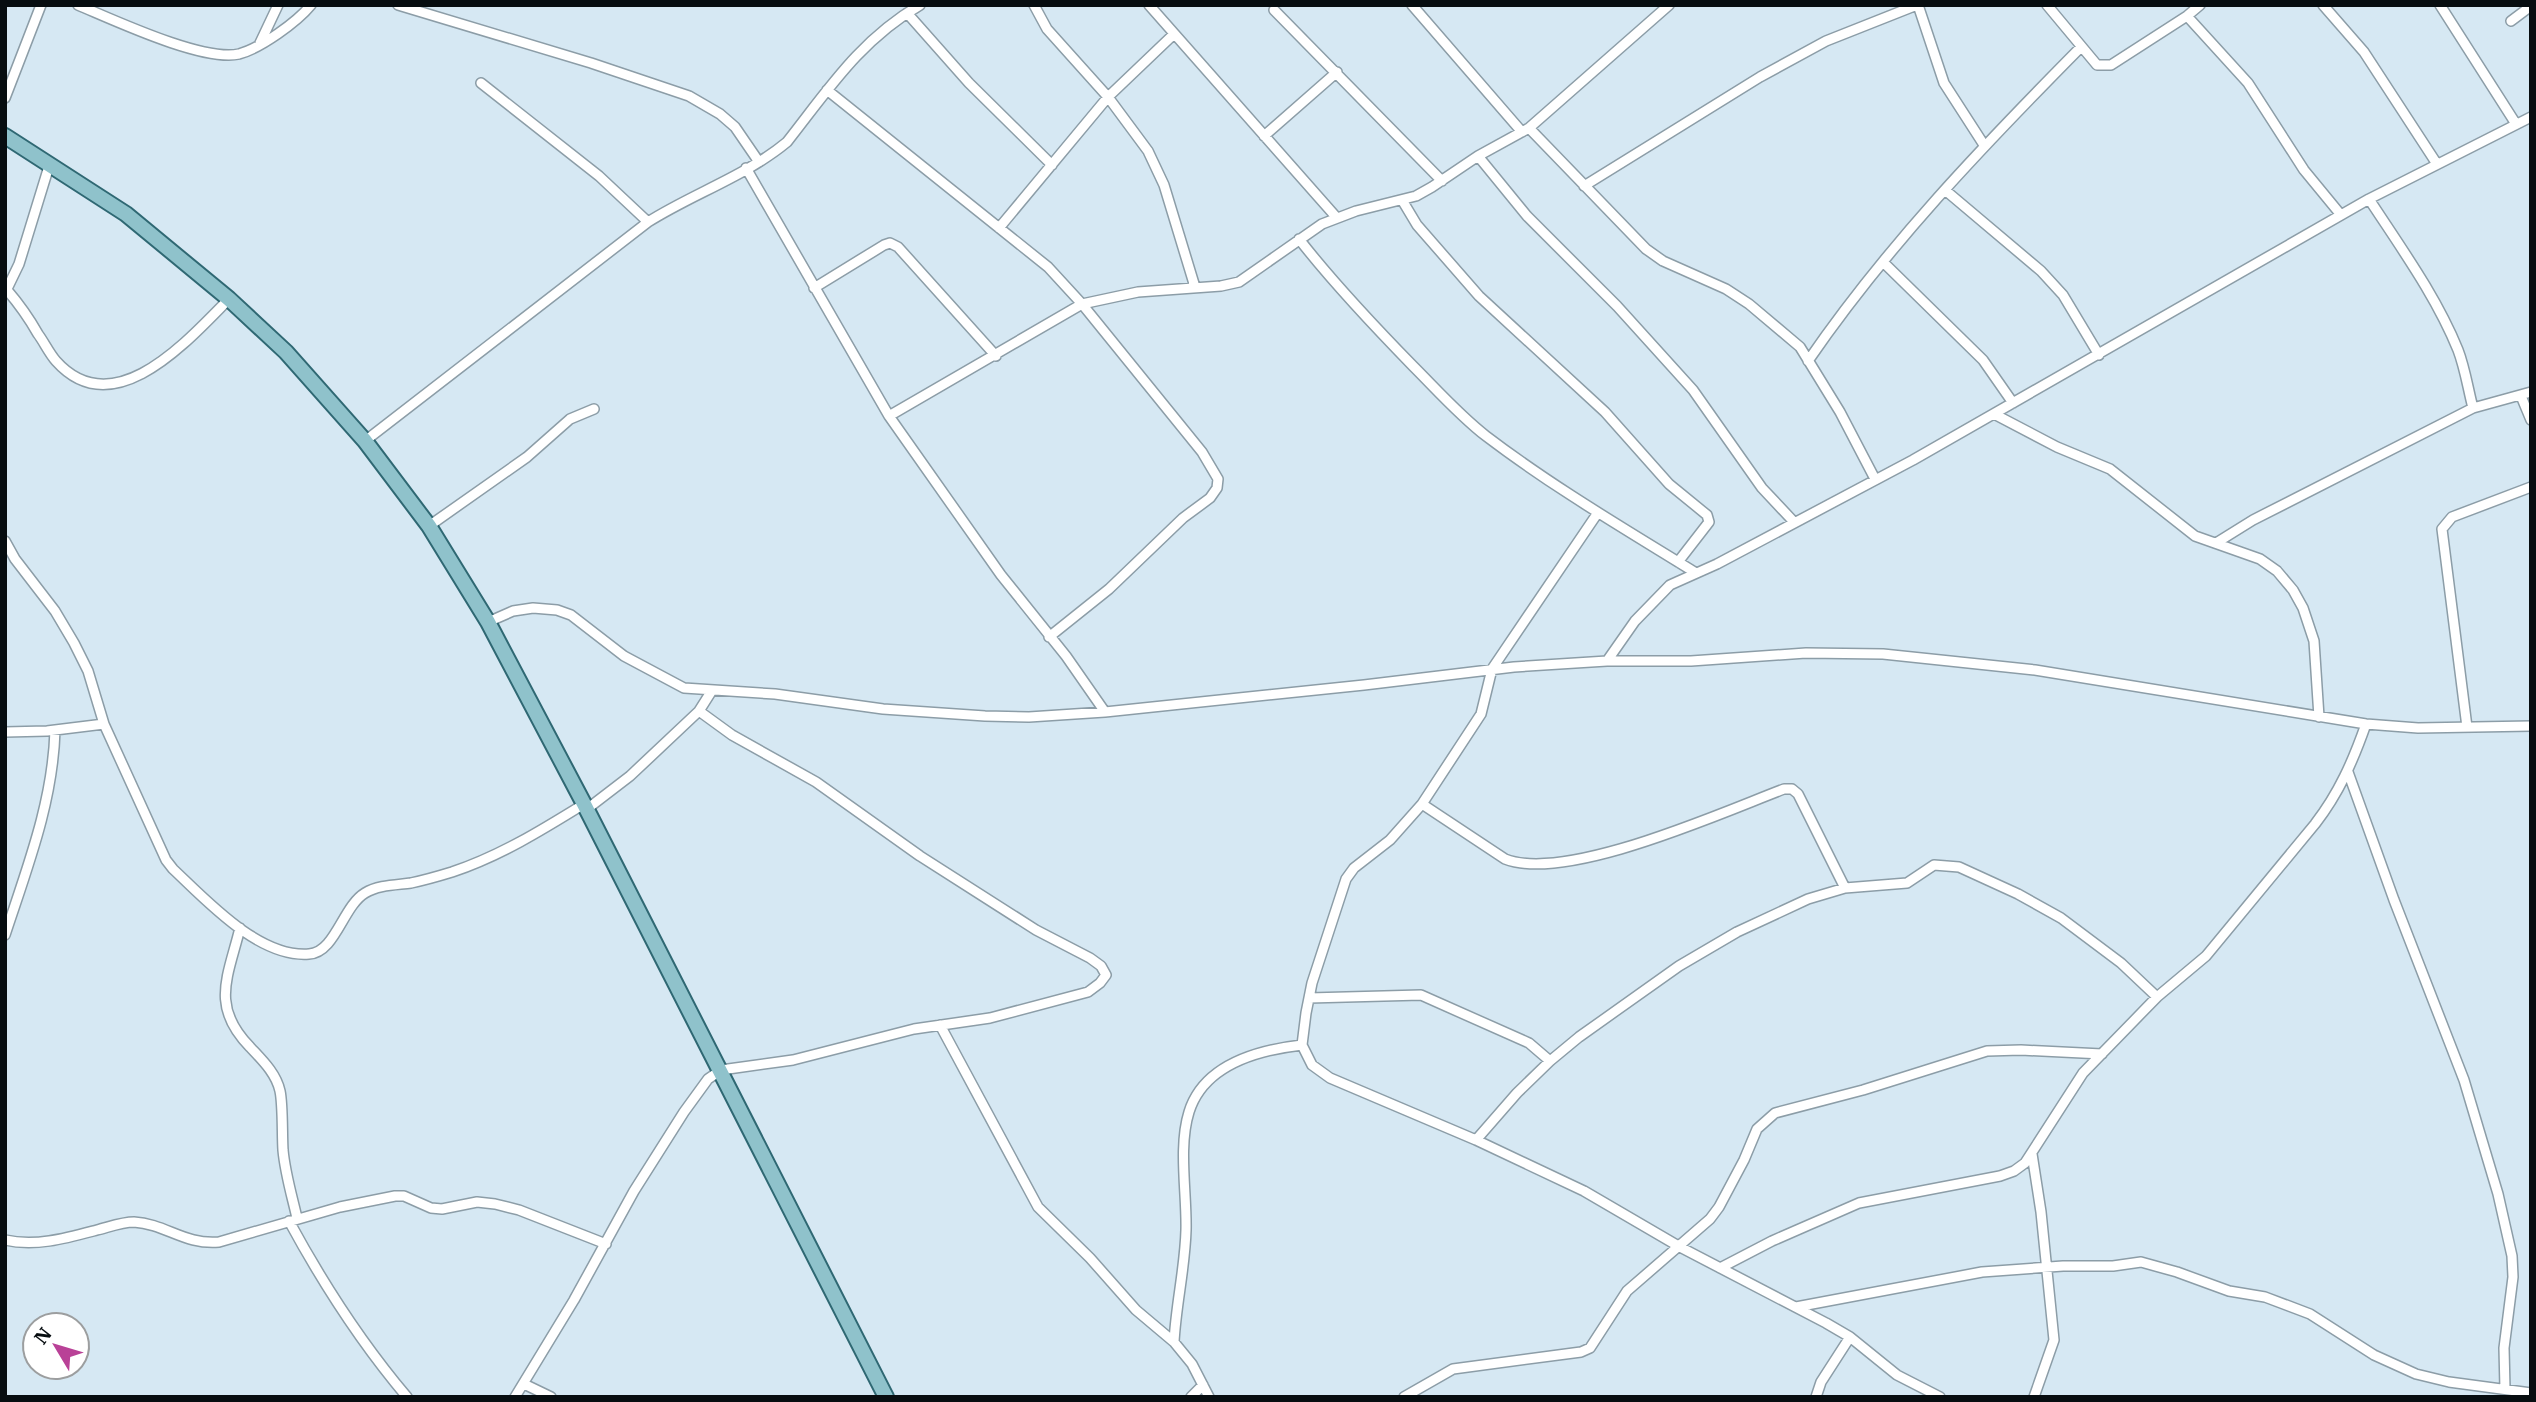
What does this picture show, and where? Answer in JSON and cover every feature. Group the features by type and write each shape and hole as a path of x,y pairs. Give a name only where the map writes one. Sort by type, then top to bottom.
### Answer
{"main road":[{"path":"5,136 126,214 229,299 286,352 365,441 429,526 488,622 586,807 886,1397"}],"street":[{"path":"5,98 41,5"},
{"path":"78,5 188,48 239,54 277,35 311,5"},
{"path":"260,43 278,5"},
{"path":"398,5 591,63 689,96 720,114 735,127 759,162"},
{"path":"365,441 648,222 759,162 786,142 860,50 920,5"},
{"path":"1034,5 1047,29 1108,97 1148,151 1164,185 1195,287"},
{"path":"1149,5 1337,218"},
{"path":"1412,5 1525,130 1646,249 1663,261 1726,289 1749,304 1800,347 1840,412 1875,479"},
{"path":"889,416 1082,304 1138,292 1221,286 1239,282 1322,223 1416,196 1478,156 1525,130 1669,5"},
{"path":"1584,186 1760,77 1826,41 1917,5 1944,83 1984,145"},
{"path":"2047,5 2097,65 2111,65 2200,5"},
{"path":"2323,5 2364,52 2437,164"},
{"path":"2440,5 2516,124"},
{"path":"2511,21 2531,6"},
{"path":"1274,10 1441,181"},
{"path":"907,13 969,83 1052,165"},
{"path":"2187,16 2248,83 2304,170 2341,215"},
{"path":"999,228 1108,97 1174,34"},
{"path":"1808,361 1843,309 1984,145 2081,47"},
{"path":"1264,136 1337,72"},
{"path":"481,83 599,176 648,222"},
{"path":"827,90 1048,267 1082,304 1202,452 1218,479 1217,488 1210,498 1183,518 1109,589 1049,637"},
{"path":"1607,661 1635,621 1670,585 1794,522 1994,414 2369,199 2531,117"},
{"path":"1478,156 1527,216 1616,306 1693,390 1762,488 1794,522"},
{"path":"50,163 19,264 6,291 22,307 55,360 73,376 96,384 134,378 155,368 178,350 229,299"},
{"path":"746,168 889,416 1001,575 1066,656 1105,712"},
{"path":"1945,190 2041,271 2063,295 2099,355"},
{"path":"2369,199 2415,269 2444,320 2459,352 2473,408"},
{"path":"1402,200 1417,225 1479,296 1605,412 1669,484 1707,515 1709,522 1678,562"},
{"path":"1299,239 1328,276 1371,322 1489,438 1597,514 1696,573"},
{"path":"814,288 884,244 890,243 898,247 996,356"},
{"path":"1883,262 1983,360 2013,403"},
{"path":"2216,543 2253,520 2473,408 2526,394 2531,420"},
{"path":"429,526 517,464 570,419 594,410"},
{"path":"1994,414 2057,447 2110,469 2195,536 2260,559 2277,570 2303,608 2314,641 2319,717"},
{"path":"2467,727 2442,529 2452,517 2531,486"},
{"path":"1597,514 1492,669 1481,714 1422,804 1390,840 1354,868 1346,879 1309,998 1302,1045 1312,1065 1330,1078 1476,1140 1584,1191 1680,1247 1850,1337 1897,1375 1940,1397"},
{"path":"5,541 15,559 55,611 74,643 88,671 104,724 166,860 240,928 259,942 281,951 309,955 318,953 325,948 361,895 373,889 415,882 490,858 586,807 630,776 699,711 711,692"},
{"path":"488,622 513,611 533,608 557,610 571,615 624,656 684,688 711,692 775,694 883,709 985,716 1029,717 1105,712 1492,669 1607,661 1691,662 1806,653 1883,654 2035,670 2366,724 2418,728 2531,726"},
{"path":"514,1397 606,1244 634,1191 708,1079 721,1070 793,1060 914,1029 990,1018 1088,992 1106,975 1101,966 1090,958 1036,930 920,856 816,782 733,735 699,711"},
{"path":"5,732 104,724"},
{"path":"1720,1268 1772,1241 1859,1203 2014,1171 2032,1154 2070,1090 2157,997 2206,956 2332,803 2348,772 2366,724"},
{"path":"5,935 49,795 55,730"},
{"path":"2348,772 2464,1080 2498,1194 2512,1256 2504,1348 2505,1389"},
{"path":"1422,804 1505,859 1557,863 1617,850 1784,789 1792,789 1798,794 1845,888"},
{"path":"1476,1140 1517,1093 1550,1061 1579,1037 1679,966 1737,932 1808,899 1845,888 1895,886 1906,883 1934,865 1959,867 2018,894 2061,918 2121,963 2157,997"},
{"path":"240,928 226,986 225,1008 239,1035 267,1065 278,1083 281,1094 283,1154 293,1220 309,1258 362,1339 407,1397"},
{"path":"1309,998 1421,995 1529,1043 1550,1061"},
{"path":"940,1025 1038,1207 1090,1258 1136,1310 1174,1342 1192,1364 1209,1397"},
{"path":"1174,1342 1184,1274 1185,1138 1189,1112 1201,1089 1219,1071 1237,1061 1271,1049 1302,1045"},
{"path":"1404,1397 1453,1369 1581,1352 1590,1348 1627,1291 1698,1231 1719,1208 1757,1129 1775,1113 1863,1090 1987,1051 2021,1049 2102,1054"},
{"path":"2032,1154 2048,1269 2054,1340 2034,1397"},
{"path":"5,1240 20,1244 56,1240 133,1222 154,1226 201,1243 219,1242 340,1207 404,1196 430,1208 442,1209 477,1202 519,1210 606,1244"},
{"path":"1796,1307 1982,1272 2063,1266 2113,1266 2141,1262 2229,1292 2265,1297 2310,1314 2374,1355 2416,1374 2449,1382 2531,1393"},
{"path":"1816,1397 1821,1382 1850,1337"},
{"path":"524,1384 551,1397"},
{"path":"1191,1397 1203,1385"}]}
